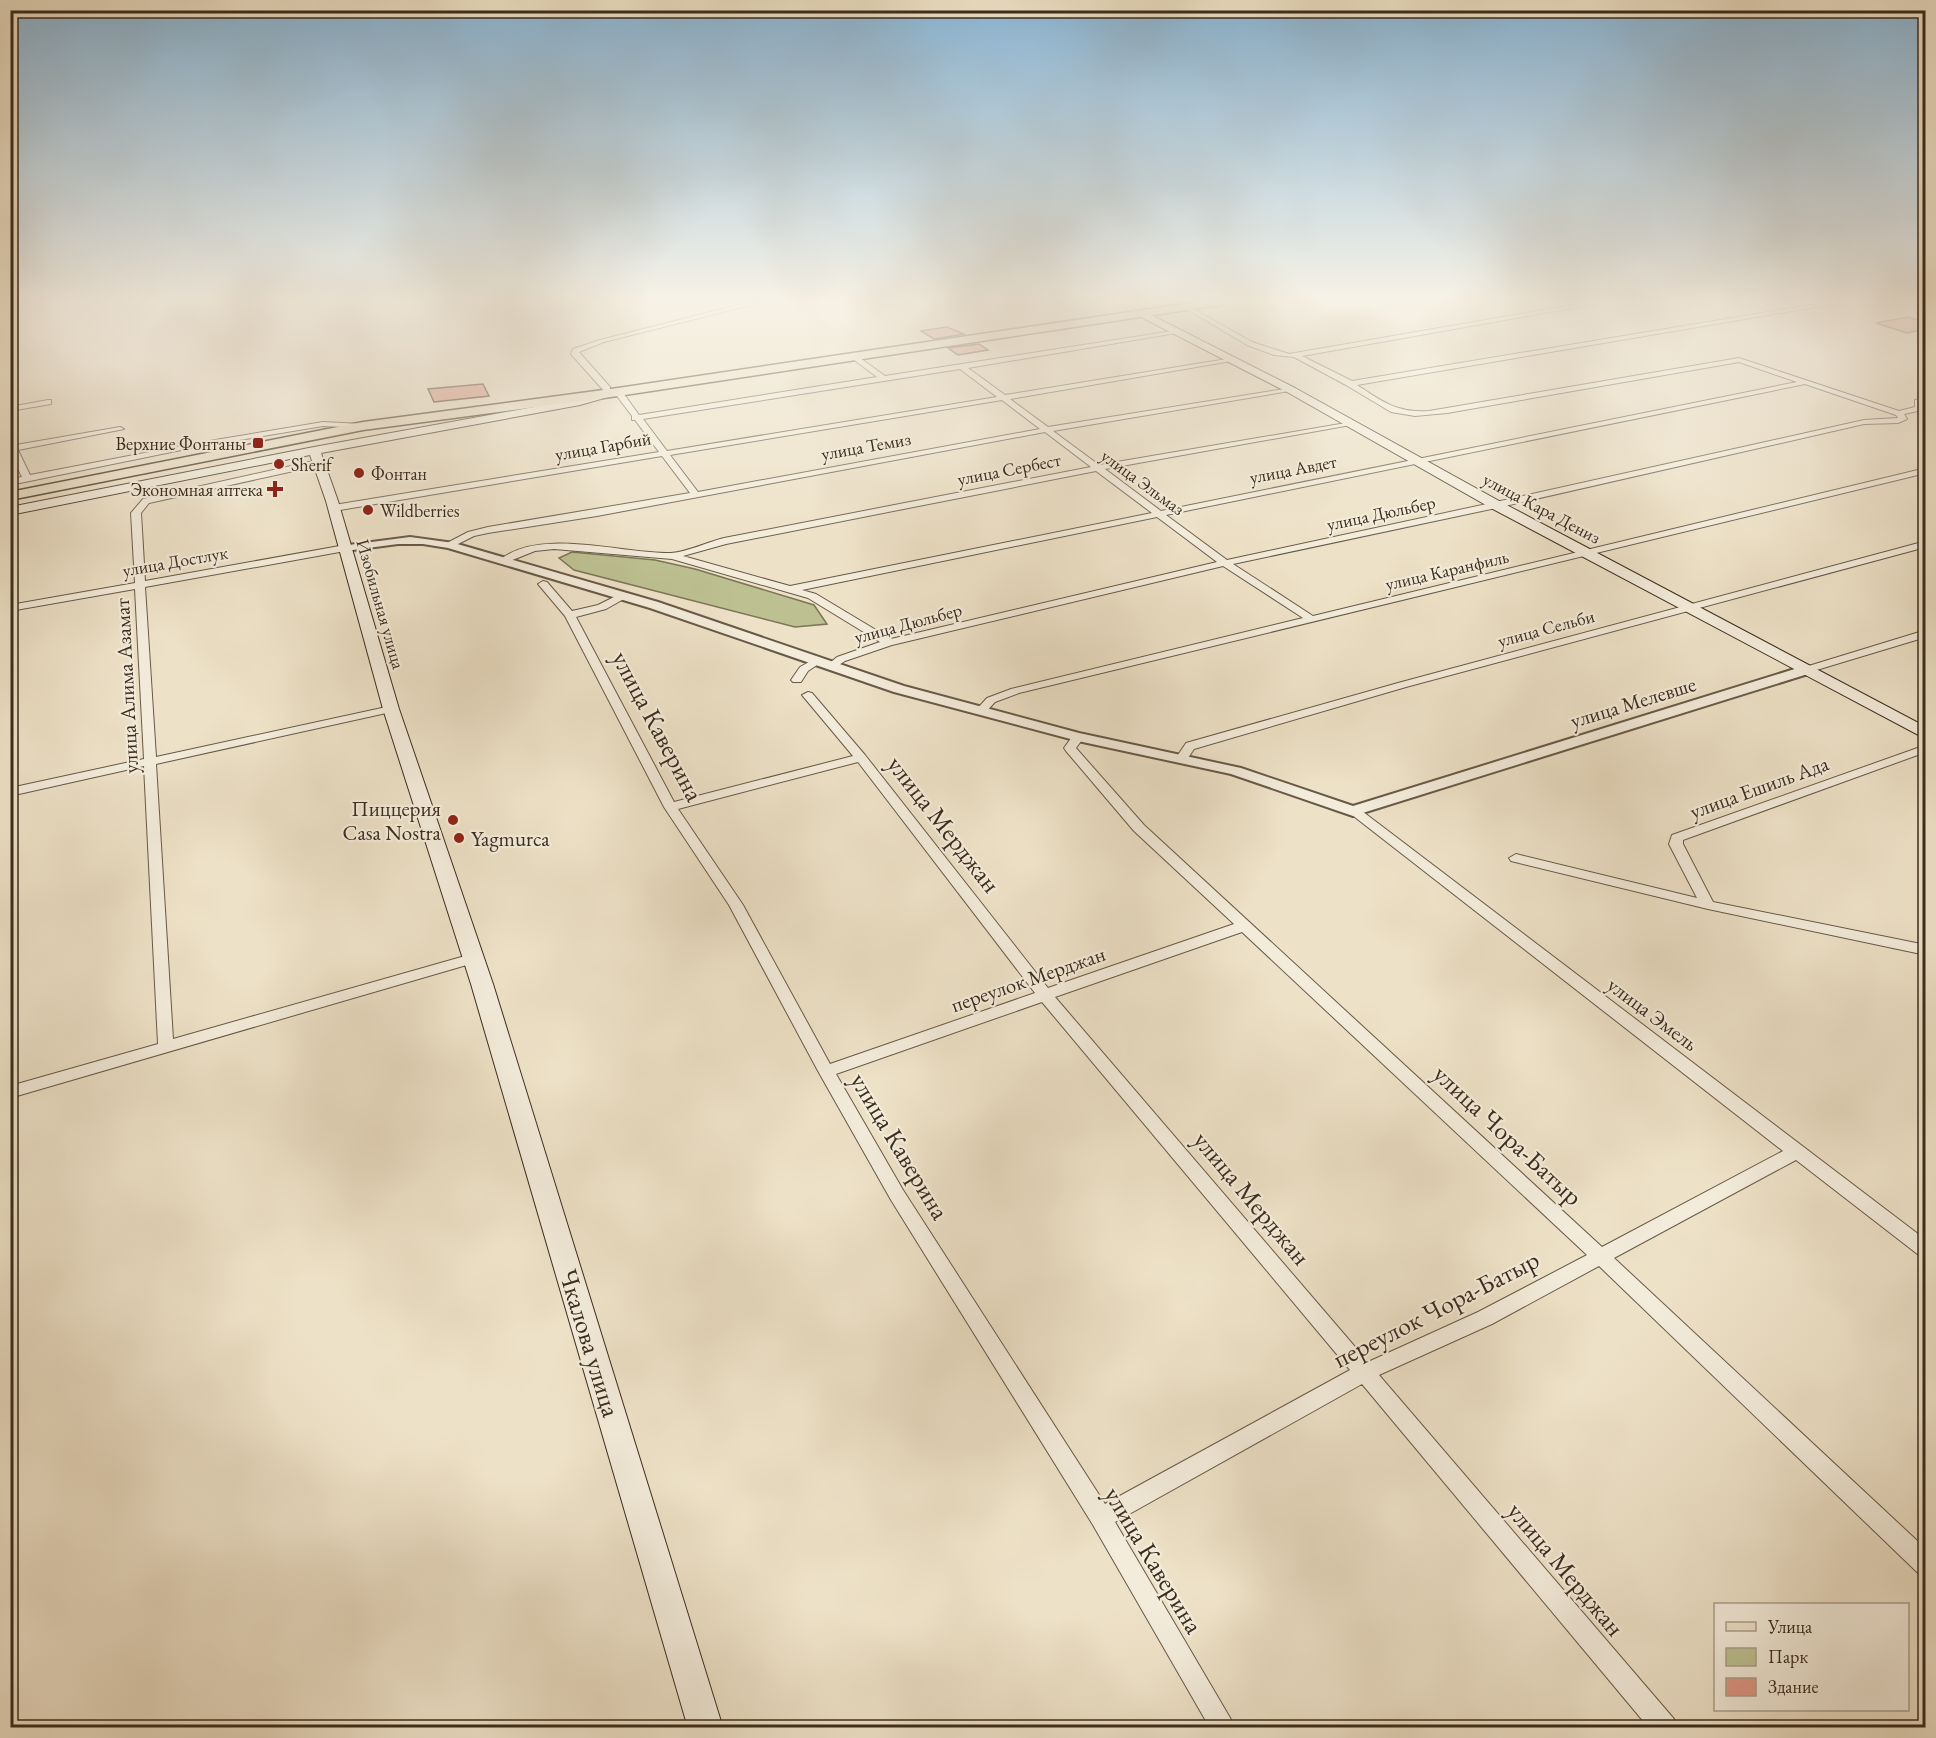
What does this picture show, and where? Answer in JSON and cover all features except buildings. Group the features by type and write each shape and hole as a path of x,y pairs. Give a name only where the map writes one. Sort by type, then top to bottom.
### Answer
{"main road":[{"path":"10,496 363,426 450,416 663,383"},
{"name":"улица Кара Дениз","path":"1278,383 1496,505 1926,734"},
{"path":"10,510 278,458 316,457 357,443 580,402 612,390"},
{"path":"504,415 558,400"},
{"path":"10,502 432,418"},
{"name":"Изобильная улица","path":"316,457 334,508 391,709 472,959"},
{"name":"Чкалова улица","path":"472,959 706,1728"}],"street":[{"path":"605,383 694,494"},
{"path":"635,418 858,383"},
{"name":"улица Эльмаз","path":"984,383 1225,563 1311,619"},
{"name":"улица Гарбий","path":"334,508 1089,383"},
{"path":"1350,384 1355,383"},
{"path":"1350,384 1386,409 1406,414 1424,415 1607,383"},
{"name":"улица Авдет","path":"788,590 1800,383"},
{"path":"1808,383 1899,413"},
{"name":"улица Темиз","path":"450,545 471,534 488,530 1045,430 1291,390"},
{"name":"улица Дюльбер","path":"831,667 841,658 889,644 1225,563 1864,422 1898,421 1903,419 1899,413 1919,408 1918,402 1926,400"},
{"path":"10,408 48,402"},
{"path":"10,482 182,448 323,424 363,426"},
{"name":"улица Сербест","path":"674,556 736,539 1097,468 1352,424"},
{"path":"27,478 12,449 120,429"},
{"name":"улица Алима Азамат","path":"166,1047 136,513 146,501 316,457"},
{"name":"улица Каранфиль","path":"981,711 991,700 1015,691 1926,470"},
{"path":"345,548 396,539 430,540 450,545 624,596 898,689 1078,737 1236,771 1353,810"},
{"name":"улица Сельби","path":"1182,758 1190,746 1402,685 1926,544"},
{"path":"505,560 519,552 554,546 674,556 812,596 889,644"},
{"name":"улица Достлук","path":"10,608 345,548"},
{"name":"улица Каверина","path":"543,584 570,615 670,807 736,905 826,1071 897,1195 1101,1518 1224,1728"},
{"path":"570,615 602,607 624,596"},
{"name":"улица Мелевше","path":"1353,810 1926,633"},
{"path":"797,680 804,669 816,661"},
{"name":"улица Мерджан","path":"808,695 861,758 1045,995 1665,1728"},
{"path":"10,792 391,709"},
{"name":"улица Чора-Батыр","path":"1078,737 1070,748 1139,828 1599,1255 1926,1565"},
{"name":"улица Ешиль Ада","path":"1708,905 1676,844 1677,838 1926,748"},
{"path":"670,807 861,758"},
{"name":"улица Эмель","path":"1353,810 1926,1251"},
{"path":"1516,858 1708,905 1926,950"},
{"name":"переулок Мерджан","path":"826,1071 1244,926"},
{"path":"10,1092 472,959"},
{"name":"переулок Чора-Батыр","path":"1101,1518 1366,1372 1485,1318 1599,1255 1798,1151"}],"green space":[{"path":"572,552 655,560 695,569 814,605 827,624 795,627 574,570 559,558"}],"place":[{"name":"Верхние Фонтаны","path":"258,443"},
{"name":"Sherif","path":"279,464"},
{"name":"Фонтан","path":"359,473"},
{"name":"Экономная аптека","path":"275,489"},
{"name":"Wildberries","path":"368,510"},
{"name":"Пиццерия Casa Nostra","path":"453,820"},
{"name":"Yagmurca","path":"459,838"}]}
